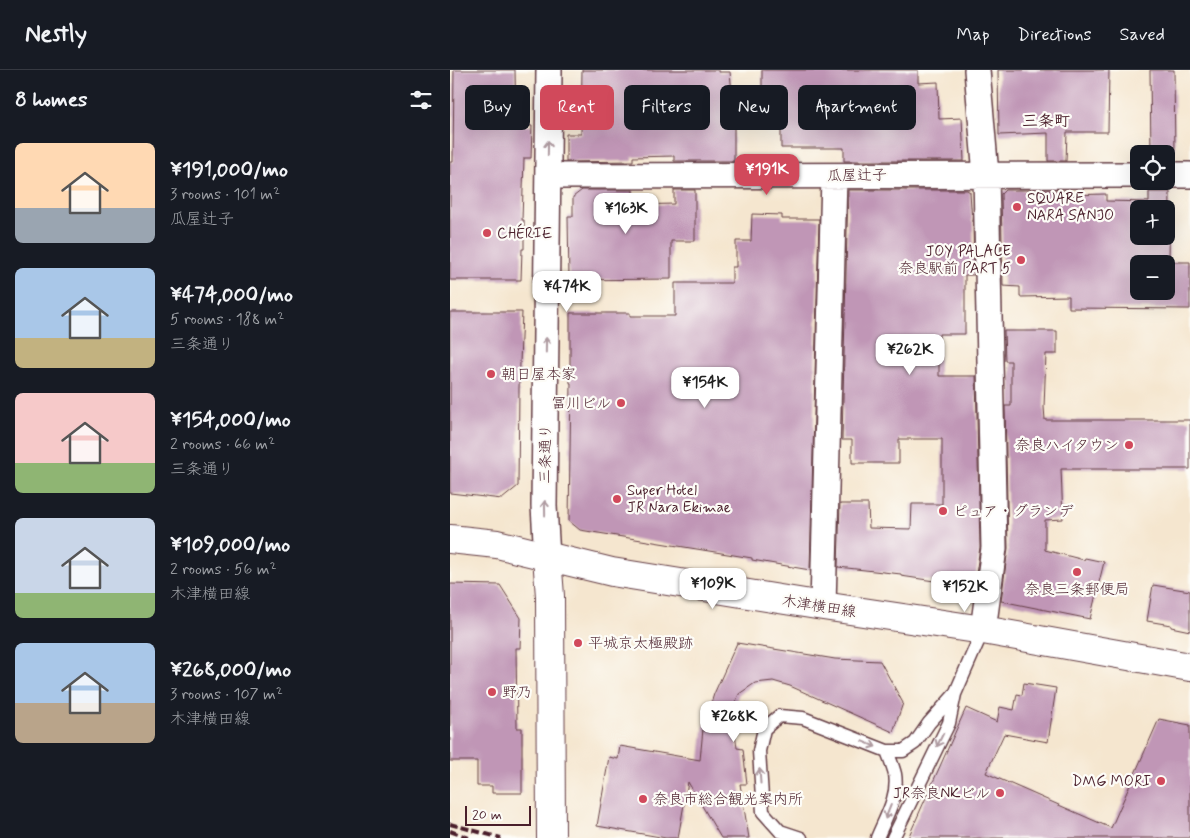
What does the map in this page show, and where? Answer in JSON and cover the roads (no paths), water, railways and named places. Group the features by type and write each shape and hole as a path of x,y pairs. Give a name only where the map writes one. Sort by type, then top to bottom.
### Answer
{"main road":[{"name":"木津横田線","path":"450,539 497,544 612,572 983,630 1190,667"},
{"name":"三条通り","path":"547,557 550,596 551,838"}],"street":[{"name":"三条通り","path":"547,557 544,506 549,70"},
{"path":"977,70 986,175 994,548 983,630"},
{"name":"瓜屋辻子","path":"548,176 1130,175"},
{"path":"1175,175 1190,175"},
{"path":"823,606 834,176"}],"lane":[{"path":"893,838 948,723 955,694 983,630"},
{"path":"801,838 780,830 763,812 758,751 764,729 779,716 803,718 887,751 903,751 915,743 929,723 955,694"},
{"path":"877,838 894,796 896,784 887,751"}],"railway":[{"path":"450,824 501,838"},
{"path":"450,831 469,838"}],"place":[{"name":"SQUARE NARA SANJO","path":"1017,207"},
{"name":"CHÉRIE","path":"487,233"},
{"name":"JOY PALACE 奈良駅前 PART 5","path":"1021,260"},
{"name":"朝日屋本家","path":"491,374"},
{"name":"冨川ビル","path":"621,403"},
{"name":"奈良ハイタウン","path":"1129,445"},
{"name":"Super Hotel JR Nara Ekimae","path":"617,499"},
{"name":"ピュア・グランデ","path":"943,511"},
{"name":"奈良三条郵便局","path":"1077,572"},
{"name":"平城京太極殿跡","path":"578,643"},
{"name":"野乃","path":"492,692"},
{"name":"DMG MORI","path":"1161,781"},
{"name":"JR奈良NKビル","path":"1000,793"},
{"name":"奈良市総合観光案内所","path":"643,799"}],"district":[{"name":"三条町","path":"1046,120"}]}
